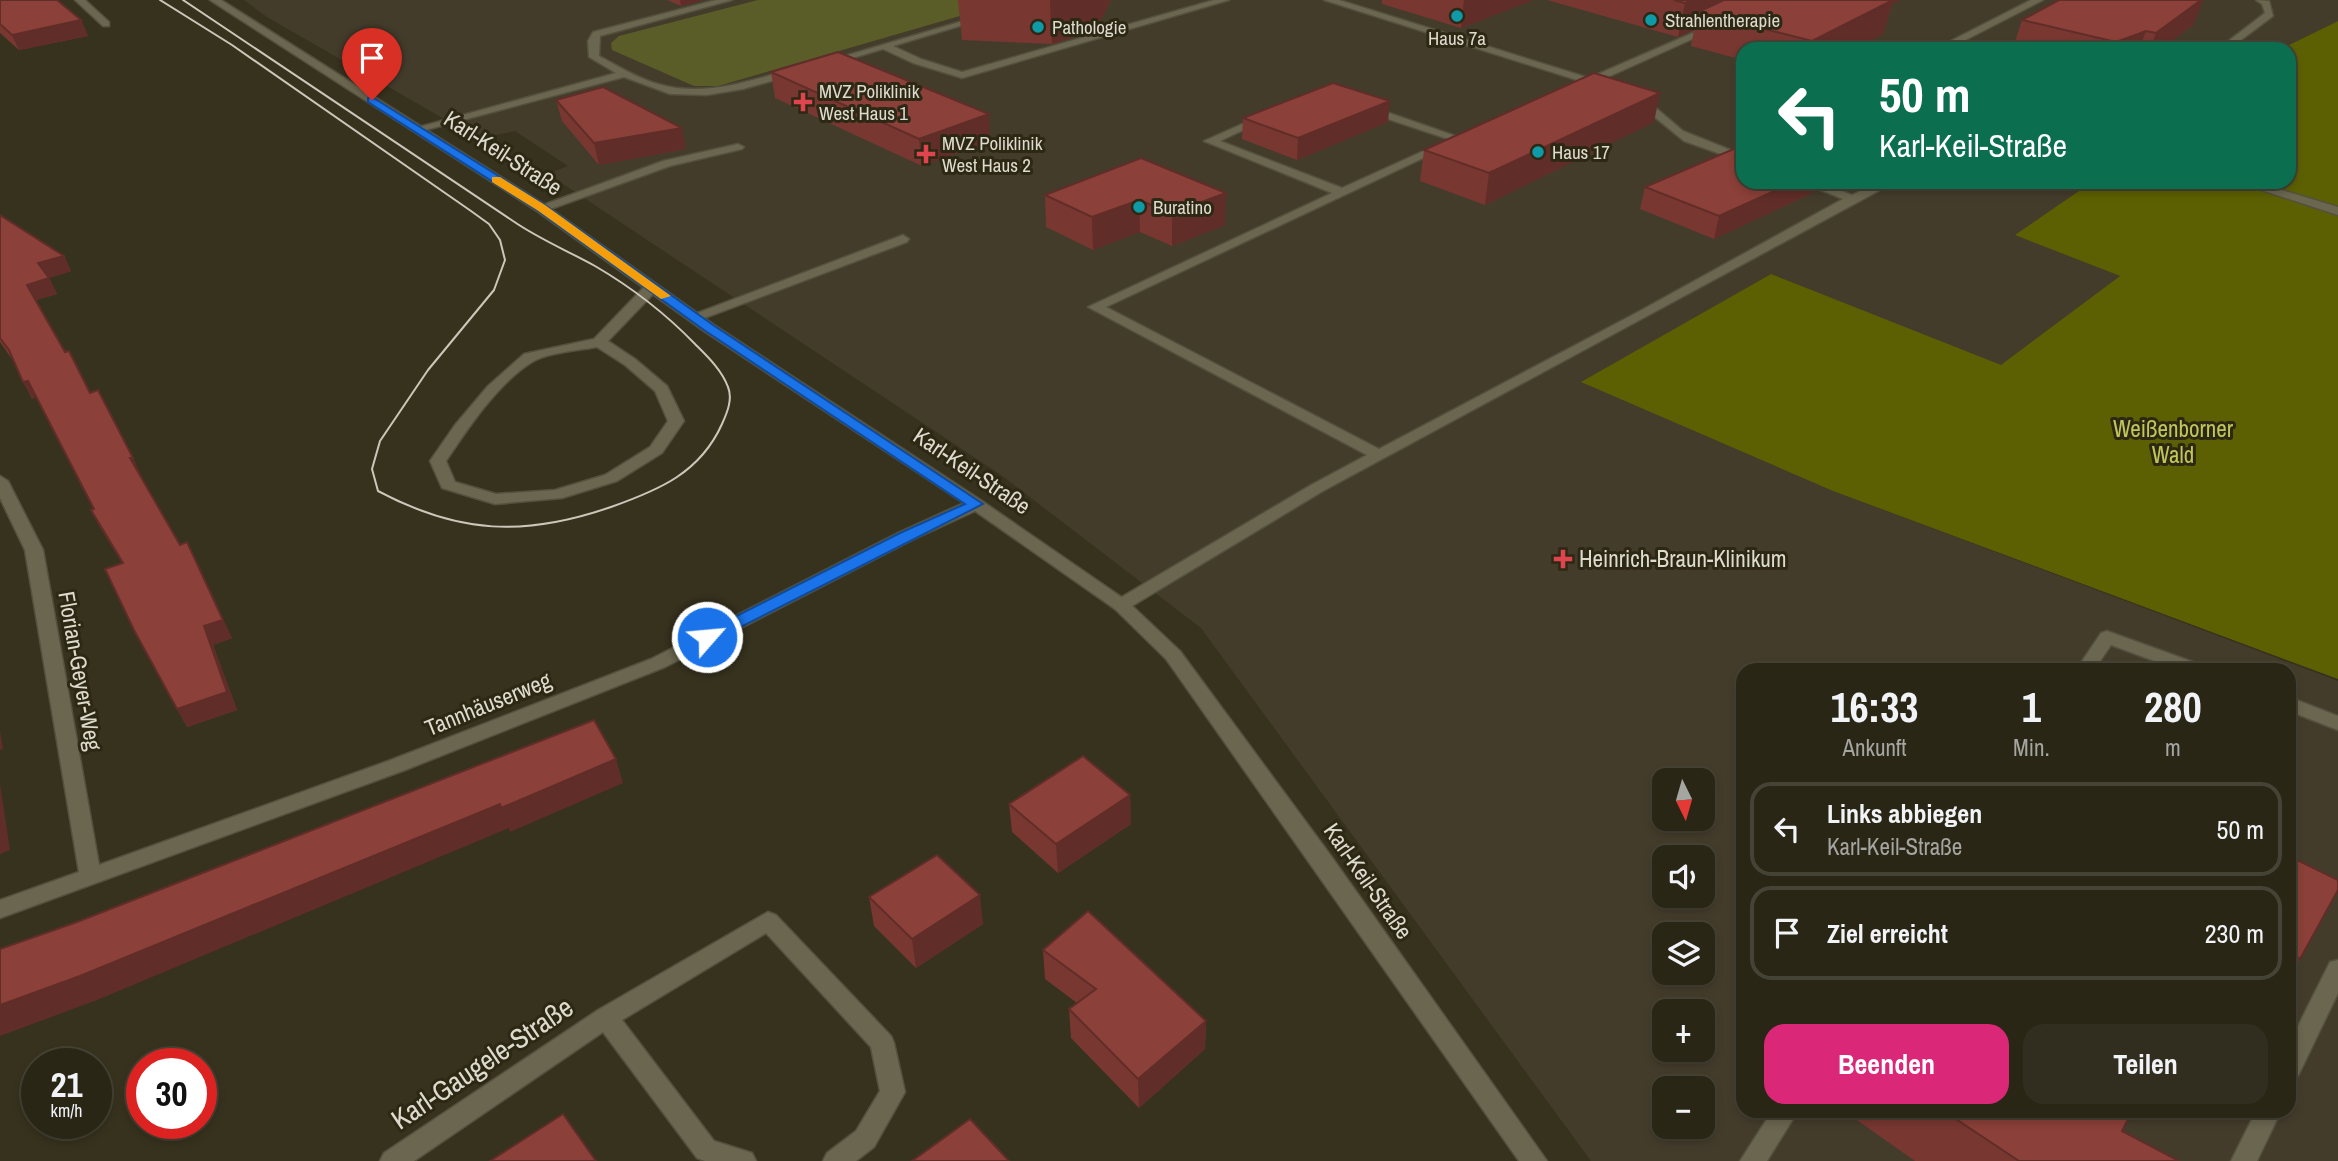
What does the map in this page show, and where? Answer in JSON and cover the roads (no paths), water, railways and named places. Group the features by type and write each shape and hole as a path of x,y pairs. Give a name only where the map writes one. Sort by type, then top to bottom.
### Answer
{"street":[{"path":"80,0 106,24"},
{"name":"Karl-Keil-Straße","path":"215,0 541,208 694,317 976,504 1121,605 1173,655 1534,1161"},
{"path":"727,0 596,34 593,41 594,57 654,87 711,92 738,88 805,69"},
{"path":"886,46 917,61 962,75 1224,0"},
{"path":"1329,0 1611,88"},
{"path":"1954,42 2038,0"},
{"path":"2232,42 2270,14 2266,3 2261,0"},
{"path":"818,65 994,12"},
{"path":"1566,92 1726,22"},
{"path":"418,129 625,74"},
{"path":"1633,95 1658,112 1671,128 1694,141 1736,156"},
{"path":"1359,106 1464,136 1095,307 1380,456"},
{"path":"1272,114 1210,141 1341,192"},
{"path":"541,208 667,163 738,147"},
{"path":"1827,189 1853,198"},
{"path":"1121,605 1317,488 1873,189"},
{"path":"2266,189 2338,211"},
{"path":"694,317 904,239"},
{"path":"599,342 630,362 662,390 676,421 656,450 611,478 556,495 495,499 448,485 438,461 460,428 493,389 529,357 599,342 652,287"},
{"name":"Florian-Geyer-Weg","path":"0,481 34,550 90,875"},
{"name":"Tannhäuserweg","path":"0,909 398,765 658,663 906,536 976,504"},
{"path":"2090,663 2107,637 2178,663"},
{"path":"2296,707 2338,723"},
{"name":"Karl-Gaugele-Straße","path":"393,1161 606,1017 768,921 883,1043 893,1092 865,1139 836,1161"},
{"path":"2296,1055 2338,969"},
{"name":"Karl-Gaugele-Straße","path":"606,1017 706,1150 743,1161"},
{"path":"1753,1161 1781,1118"},
{"path":"2244,1161 2266,1118"}],"tram line":[{"path":"160,0 232,45 471,211 489,224 500,240 505,260 494,290 428,370 380,441 372,469 378,491 436,516 464,523 492,526 549,523 579,517 646,494 676,478 702,455 724,420 730,396 725,381 714,364 672,322 622,283 523,227 183,0"}],"place":[{"name":"Haus 7a","path":"1457,16"},
{"name":"Strahlentherapie","path":"1651,20"},
{"name":"Pathologie","path":"1038,27"},
{"name":"MVZ Poliklinik West Haus 1","path":"803,102"},
{"name":"Haus 17","path":"1538,152"},
{"name":"MVZ Poliklinik West Haus 2","path":"926,154"},
{"name":"Buratino","path":"1139,207"},
{"name":"Heinrich-Braun-Klinikum","path":"1563,559"}],"park label":[{"name":"Weißenborner Wald","path":"2173,442"}]}
